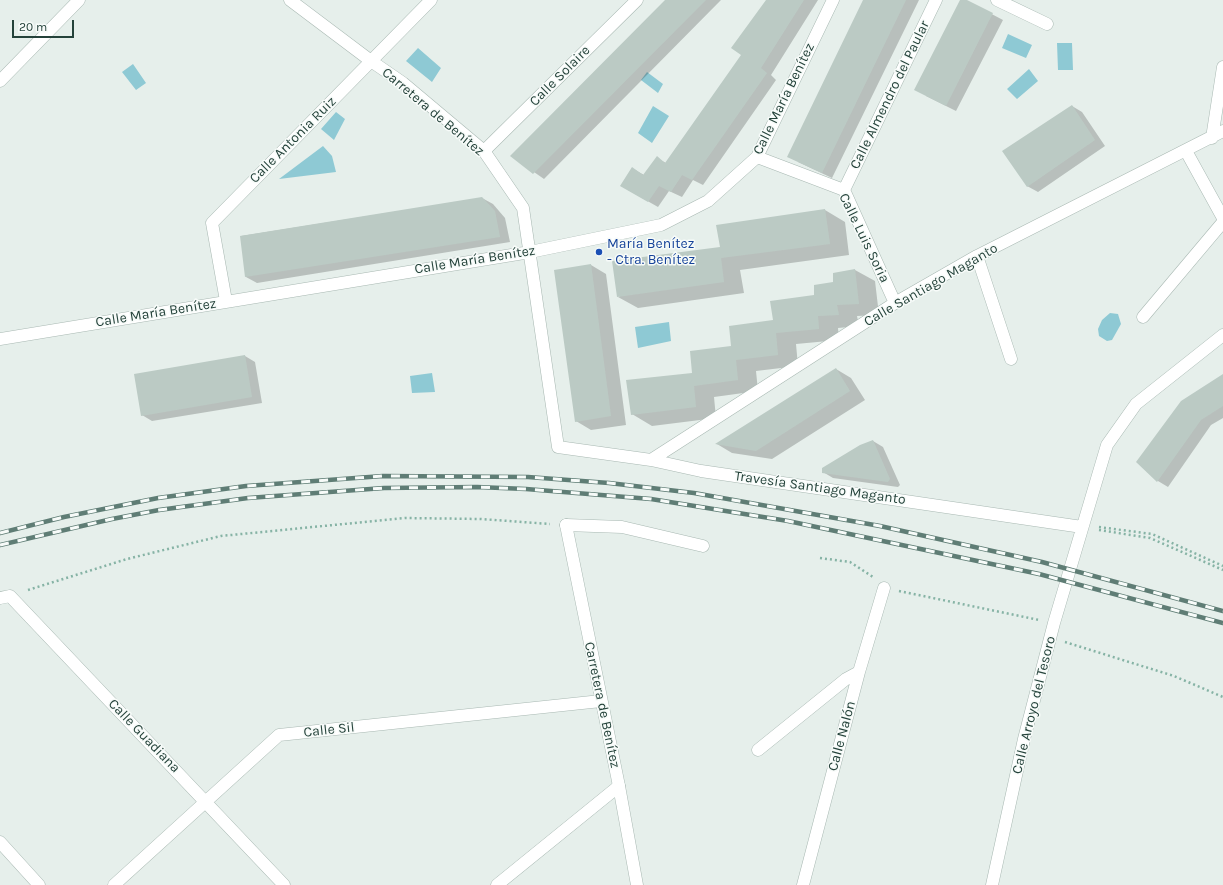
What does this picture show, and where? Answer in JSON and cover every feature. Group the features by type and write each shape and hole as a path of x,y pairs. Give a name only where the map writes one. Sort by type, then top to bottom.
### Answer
{"street":[{"path":"0,81 80,0"},
{"name":"Carretera de Benítez","path":"290,0 403,84 484,151 524,208 558,447"},
{"name":"Calle Antonia Ruiz","path":"226,301 212,223 431,0"},
{"name":"Calle Solaire","path":"484,151 636,0"},
{"name":"Calle María Benítez","path":"0,339 530,252 661,225 708,201 757,157 833,0"},
{"name":"Calle Almendro del Paular","path":"844,190 936,0"},
{"path":"997,0 1046,24"},
{"path":"1212,138 1223,67"},
{"name":"Calle Santiago Maganto","path":"651,460 895,303 977,256 1212,138 1223,131"},
{"path":"1186,151 1223,218"},
{"name":"Calle Luis Soria","path":"757,157 844,190 895,303"},
{"path":"1143,317 1223,222"},
{"path":"977,256 1011,359"},
{"name":"Calle Arroyo del Tesoro","path":"992,885 1024,739 1050,637 1108,445 1136,404 1223,335"},
{"name":"Travesía Santiago Maganto","path":"558,447 651,460 701,471 1082,528"},
{"path":"566,525 622,527 703,546"},
{"name":"Carretera de Benítez","path":"566,525 619,786 637,885"},
{"name":"Calle Nalón","path":"803,885 859,672 884,588"},
{"name":"Calle Guadiana","path":"5,597 206,802 284,885"},
{"path":"758,750 846,679 859,672"},
{"name":"Calle Sil","path":"114,885 279,735 601,701"},
{"path":"497,885 619,786"},
{"path":"0,842 40,885"}],"path":[{"path":"5,597 127,559 221,536 405,518 481,519 566,525"},
{"path":"1082,528 1152,534 1223,566"},
{"path":"1082,528 1150,538 1223,570"},
{"path":"820,558 850,562 865,570 884,588 1032,619"},
{"path":"1050,637 1174,676 1223,697"}],"water":[{"path":"1008,34 1032,45 1026,58 1002,48"},
{"path":"1057,43 1072,43 1073,70 1058,70"},
{"path":"418,48 441,68 432,82 406,61"},
{"path":"133,64 146,83 136,90 122,72"},
{"path":"1029,69 1038,81 1017,99 1007,89"},
{"path":"647,72 663,84 658,93 641,80"},
{"path":"653,106 669,116 652,143 638,133"},
{"path":"336,112 345,119 334,140 321,129"},
{"path":"323,146 332,156 336,172 279,179"},
{"path":"1110,313 1118,314 1121,324 1112,340 1107,341 1099,336 1098,329 1102,320"},
{"path":"669,322 671,341 638,348 635,327"},
{"path":"432,373 435,392 412,393 410,376"}],"building":[{"path":"665,0 706,0 533,174 510,156"},
{"path":"766,0 804,0 761,68 767,73 692,180 682,175 671,192 659,186 648,202 620,186 632,167 643,175 657,156 665,163 741,55 731,48"},
{"path":"863,0 906,0 822,173 787,157"},
{"path":"960,0 967,0 993,13 946,106 914,90"},
{"path":"1072,105 1095,140 1027,187 1002,151"},
{"path":"482,197 495,211 500,237 245,277 240,236"},
{"path":"825,209 830,244 721,258 724,282 617,297 612,261 720,247 716,225"},
{"path":"591,264 611,416 575,422 554,270"},
{"path":"855,269 859,304 837,305 839,315 818,316 819,329 776,333 778,355 736,360 738,380 694,386 696,407 631,415 626,380 692,373 690,351 731,346 729,326 773,320 770,301 814,295 814,285 833,282 833,273"},
{"path":"245,355 252,397 141,416 134,374"},
{"path":"836,368 850,391 756,451 715,444"},
{"path":"1223,374 1223,406 1201,420 1157,482 1136,462 1181,401"},
{"path":"873,440 890,479 888,482 822,473 822,468 860,445"}],"railway":[{"path":"0,533 64,517 158,498 246,486 383,476 528,477 609,483 694,493 880,526 1042,562 1223,611"},
{"path":"0,545 112,519 159,510 248,498 384,488 477,487 526,489 651,499 788,521 1039,574 1223,623"}],"place":[{"name":"María Benítez - Ctra. Benítez","path":"599,252"}]}
